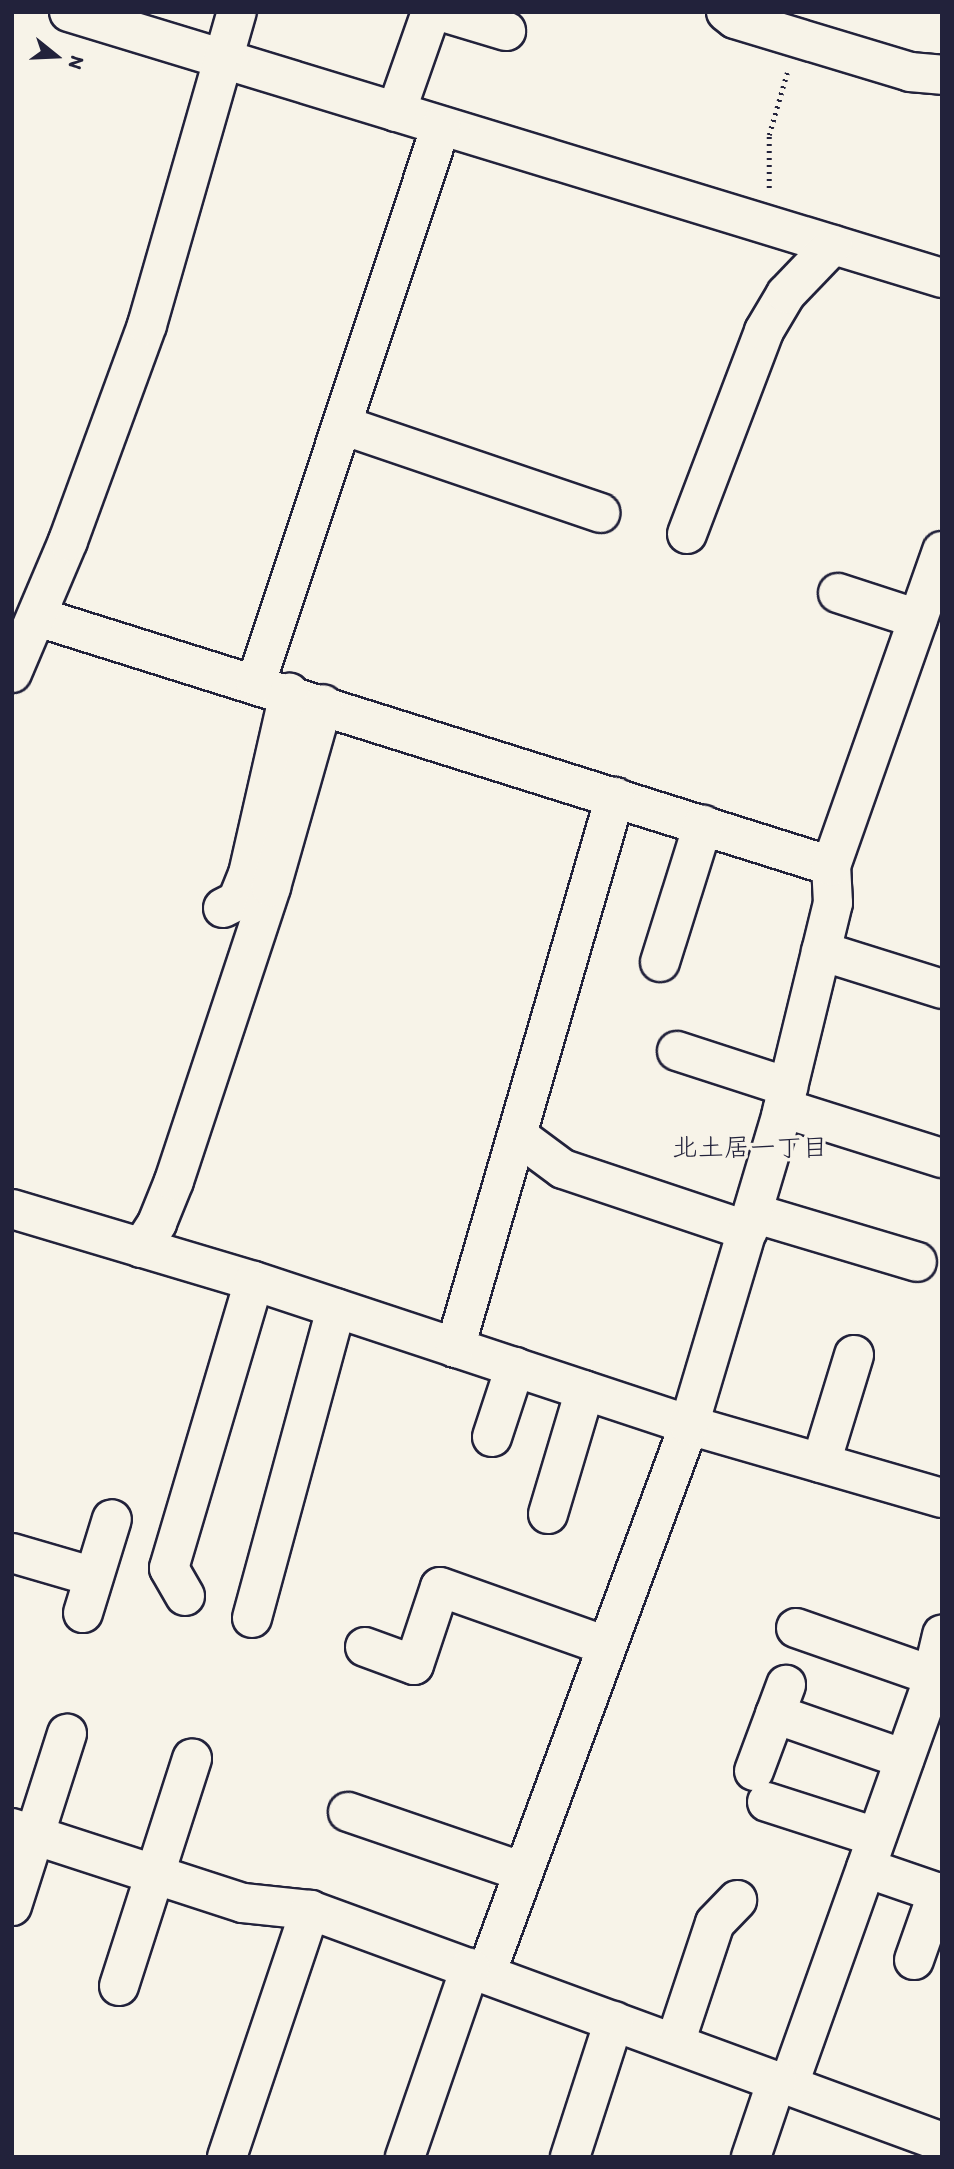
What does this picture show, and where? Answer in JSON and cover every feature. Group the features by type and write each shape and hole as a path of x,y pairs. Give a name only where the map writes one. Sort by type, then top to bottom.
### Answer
{"street":[{"path":"69,12 942,278"},
{"path":"237,12 147,325 22,643 290,693 831,866"},
{"path":"396,112 431,12"},
{"path":"443,12 506,31"},
{"path":"726,12 735,19 910,72 942,75"},
{"path":"141,1248 174,1181 282,741 342,425 441,126"},
{"path":"687,534 764,331 786,294 833,245"},
{"path":"342,425 600,513"},
{"path":"405,2157 478,1971 523,1872 690,1425 786,1097 832,903 831,866 942,551"},
{"path":"838,593 918,619"},
{"path":"455,1348 615,797"},
{"path":"660,962 703,825"},
{"path":"821,951 942,989"},
{"path":"677,1051 942,1158"},
{"path":"517,1135 563,1169 751,1222 917,1262"},
{"path":"12,1209 254,1281 690,1425 942,1499"},
{"path":"185,1596 169,1568 254,1281"},
{"path":"252,1618 336,1308"},
{"path":"821,1464 854,1355"},
{"path":"492,1437 515,1367"},
{"path":"548,1514 585,1390"},
{"path":"83,1613 112,1519"},
{"path":"12,1553 94,1577"},
{"path":"365,1647 414,1665 440,1587 607,1646"},
{"path":"796,1628 935,1687"},
{"path":"751,2157 783,2082 904,1759 935,1687 942,1635"},
{"path":"904,1759 781,1700 760,1787 940,1893 914,1961"},
{"path":"12,1906 23,1831 67,1734"},
{"path":"119,1986 192,1758"},
{"path":"348,1812 523,1872"},
{"path":"23,1831 243,1903 310,1910 942,2142"},
{"path":"675,2043 715,1923 737,1900"},
{"path":"227,2157 310,1910"},
{"path":"570,2157 614,2021"}],"path":[{"path":"774,227 768,175 769,135 797,38"}],"district":[{"name":"北土居一丁目","path":"750,1148"}]}
